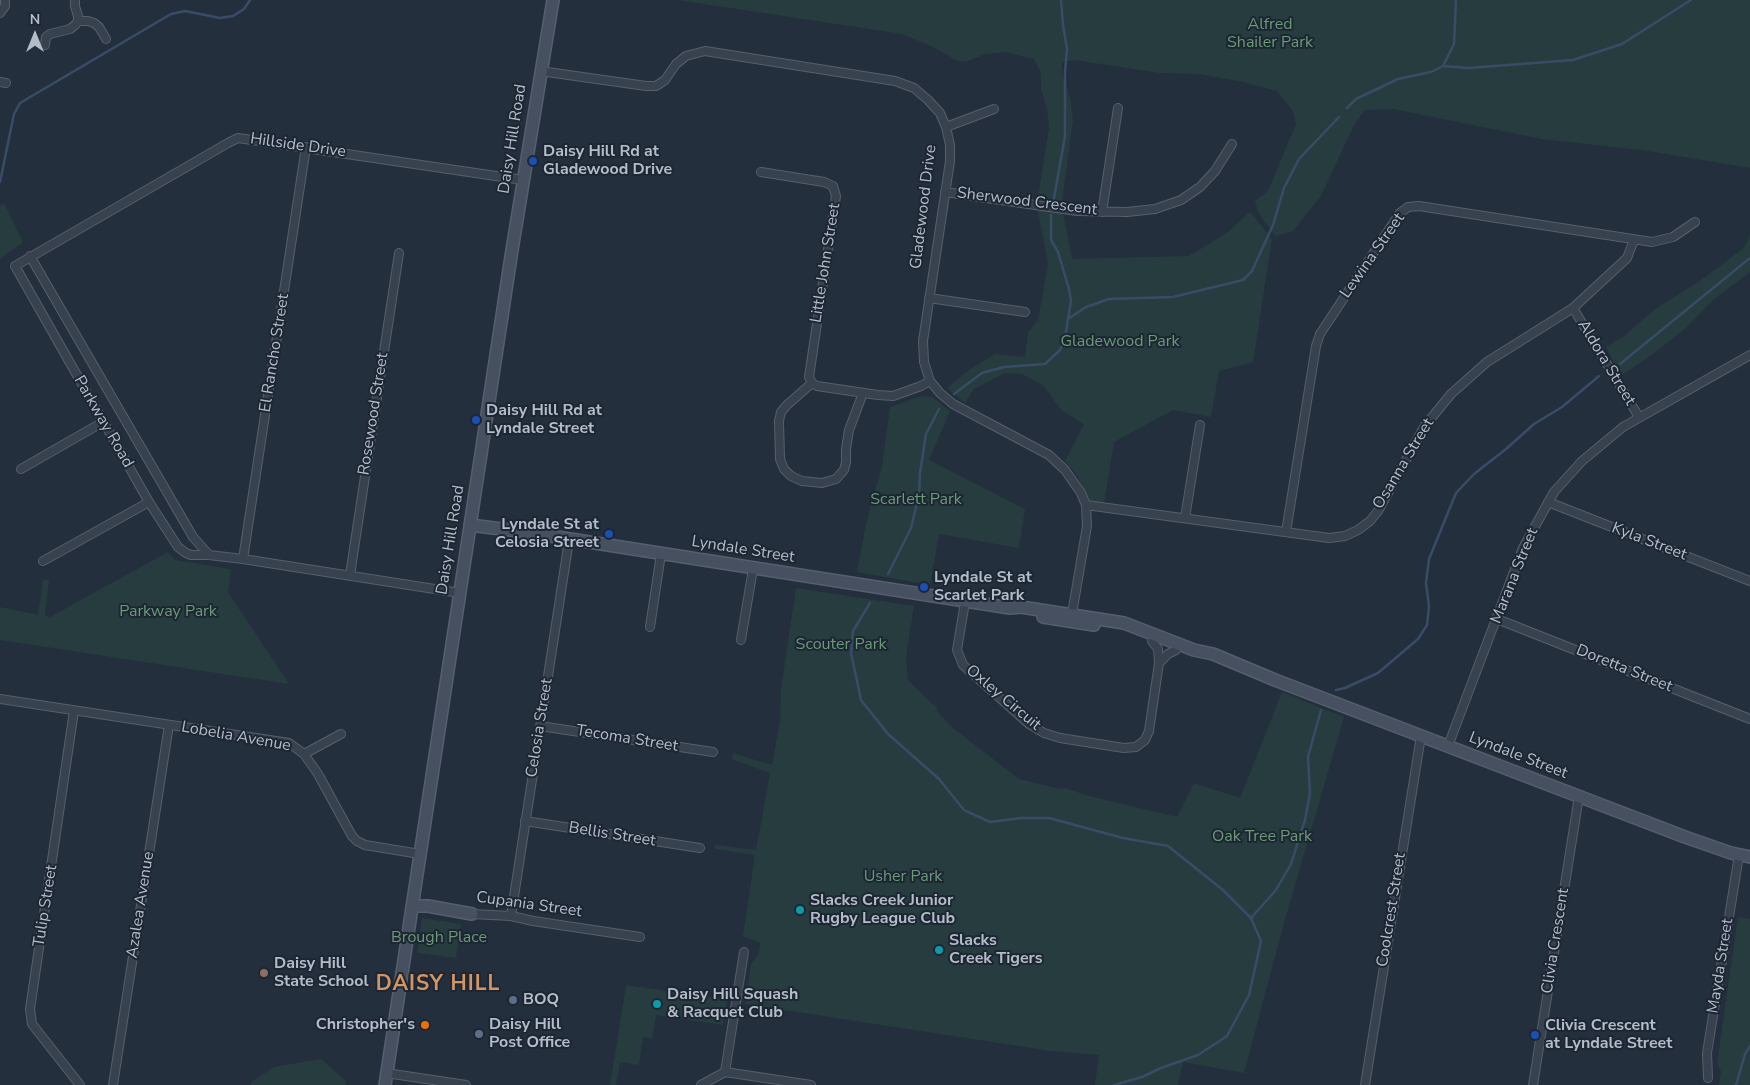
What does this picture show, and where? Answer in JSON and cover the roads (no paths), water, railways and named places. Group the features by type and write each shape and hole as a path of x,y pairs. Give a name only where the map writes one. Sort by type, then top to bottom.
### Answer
{"street":[{"path":"0,13 5,6 5,0"},
{"path":"45,45 46,37 50,34 70,29 78,21 75,0"},
{"name":"Daisy Hill Road","path":"384,1085 523,180 553,0"},
{"path":"78,21 94,23 99,27 106,39"},
{"name":"Gladewood Drive","path":"540,71 656,86 665,80 676,64 686,56 704,52 896,81 914,88 928,100 940,113 946,126 950,144 950,161 923,341 924,362 930,381 953,404 1049,455 1065,470 1081,493 1086,505 1087,526 1071,618"},
{"path":"1102,212 1118,108"},
{"path":"946,126 994,109"},
{"name":"Hillside Drive","path":"15,266 219,147 238,138 523,180"},
{"name":"Sherwood Crescent","path":"945,192 1077,211 1127,212 1155,209 1181,200 1200,187 1215,171 1232,144"},
{"name":"El Rancho Street","path":"243,559 306,147"},
{"name":"Little John Street","path":"761,172 824,182 833,186 836,196 809,377 812,383"},
{"name":"Lewina Street","path":"1286,532 1316,346 1320,334 1400,213 1408,207 1419,206 1652,242 1674,237 1695,222"},
{"name":"Osanna Street","path":"1086,505 1329,538 1344,536 1358,530 1370,521 1378,510 1424,427 1451,394 1487,362 1573,308 1627,258 1634,240"},
{"name":"Rosewood Street","path":"350,575 399,253"},
{"name":"Parkway Road","path":"30,256 194,537 209,555"},
{"name":"Parkway Road","path":"15,266 150,502 178,547 186,553 243,559 460,592"},
{"path":"929,298 1025,312"},
{"name":"Aldora Street","path":"1573,308 1639,417"},
{"name":"Marana Street","path":"1448,746 1523,548 1554,492 1582,461 1623,427 1750,356"},
{"path":"863,393 849,430 844,470 836,479 822,484 802,481 791,476 784,469 780,459 779,421 781,412 812,383 817,386 893,396 930,381"},
{"path":"21,469 104,422"},
{"path":"1185,518 1200,425"},
{"path":"43,561 150,502"},
{"name":"Kyla Street","path":"1548,502 1750,581"},
{"name":"Lyndale Street","path":"470,525 965,602 1010,608 1021,607 1130,632 1198,658 1210,659 1275,680"},
{"name":"Celosia Street","path":"511,916 569,540"},
{"path":"650,627 661,554"},
{"path":"741,640 753,568"},
{"name":"Oxley Circuit","path":"965,602 958,650 963,665 1029,724 1044,733 1060,738 1115,747 1136,747 1145,740 1149,731 1159,663 1158,649 1152,641"},
{"name":"Lyndale Street","path":"1071,618 1135,626 1186,648 1213,654 1275,680 1685,837 1744,856"},
{"name":"Doretta Street","path":"1497,619 1750,719"},
{"path":"1159,663 1168,654 1176,650"},
{"name":"Lobelia Avenue","path":"0,699 289,743 304,754 318,774 357,842 420,854"},
{"name":"Tulip Street","path":"74,710 30,1010 32,1024 80,1085"},
{"name":"Azalea Avenue","path":"113,1085 168,725"},
{"name":"Tecoma Street","path":"540,726 713,752"},
{"path":"304,754 341,734"},
{"name":"Coolcrest Street","path":"1365,1085 1420,736"},
{"name":"Clivia Crescent","path":"1533,1085 1579,796"},
{"name":"Bellis Street","path":"525,821 700,848"},
{"name":"Mayda Street","path":"1708,1078 1707,1053 1744,856"},
{"name":"Cupania Street","path":"412,906 428,906 472,914 511,916 640,937"},
{"path":"725,1072 744,952"},
{"path":"701,1085 725,1072 811,1085"},
{"path":"386,1073 466,1085"}],"waterway":[{"path":"0,182 14,114 20,103 171,14 185,11 220,18 233,16 244,9 250,0"},
{"path":"1053,204 1065,136 1067,49 1061,0"},
{"path":"1347,108 1356,99 1398,79 1431,72 1443,66 1454,44 1456,0"},
{"path":"1443,66 1469,68 1573,60 1622,44 1691,0"},
{"path":"1068,319 1086,307 1109,299 1173,297 1243,280 1252,271 1273,225 1284,188 1299,159 1339,117"},
{"path":"954,394 982,373 1004,367 1045,364 1060,350 1065,338 1071,301 1058,252 1051,240 1051,215"},
{"path":"1620,364 1750,258"},
{"path":"1336,690 1345,688 1378,673 1418,639 1427,625 1429,606 1426,583 1429,559 1456,493 1474,474 1534,424 1562,407 1599,376"},
{"path":"888,574 911,528 919,495 920,473 926,434 939,409"},
{"path":"870,603 853,631 851,653 861,700 888,734 939,779 964,810 990,822 1021,818 1049,818 1123,838 1168,846 1223,890 1251,918 1261,941 1249,995 1227,1036 1198,1055 1142,1077 1114,1085"},
{"path":"1251,918 1276,890 1291,864 1305,820 1310,793 1308,757 1321,710"},
{"path":"1736,1085 1745,1054 1750,1046"}],"place":[{"name":"Daisy Hill Rd at Gladewood Drive","path":"533,161"},
{"name":"Daisy Hill Rd at Lyndale Street","path":"476,420"},
{"name":"Lyndale St at Celosia Street","path":"609,534"},
{"name":"Lyndale St at Scarlet Park","path":"924,587"},
{"name":"Slacks Creek Junior Rugby League Club","path":"800,910"},
{"name":"Slacks Creek Tigers","path":"939,950"},
{"name":"Daisy Hill State School","path":"264,973"},
{"name":"BOQ","path":"513,1000"},
{"name":"Daisy Hill Squash & Racquet Club","path":"657,1004"},
{"name":"Christopher's","path":"425,1025"},
{"name":"Daisy Hill Post Office","path":"479,1034"},
{"name":"Clivia Crescent at Lyndale Street","path":"1535,1035"}],"district":[{"name":"DAISY HILL","path":"438,985"}],"park label":[{"name":"Alfred Shailer Park","path":"1270,34"},
{"name":"Gladewood Park","path":"1120,342"},
{"name":"Scarlett Park","path":"916,500"},
{"name":"Parkway Park","path":"168,612"},
{"name":"Scouter Park","path":"841,645"},
{"name":"Oak Tree Park","path":"1262,837"},
{"name":"Usher Park","path":"903,877"},
{"name":"Brough Place","path":"439,938"}]}
